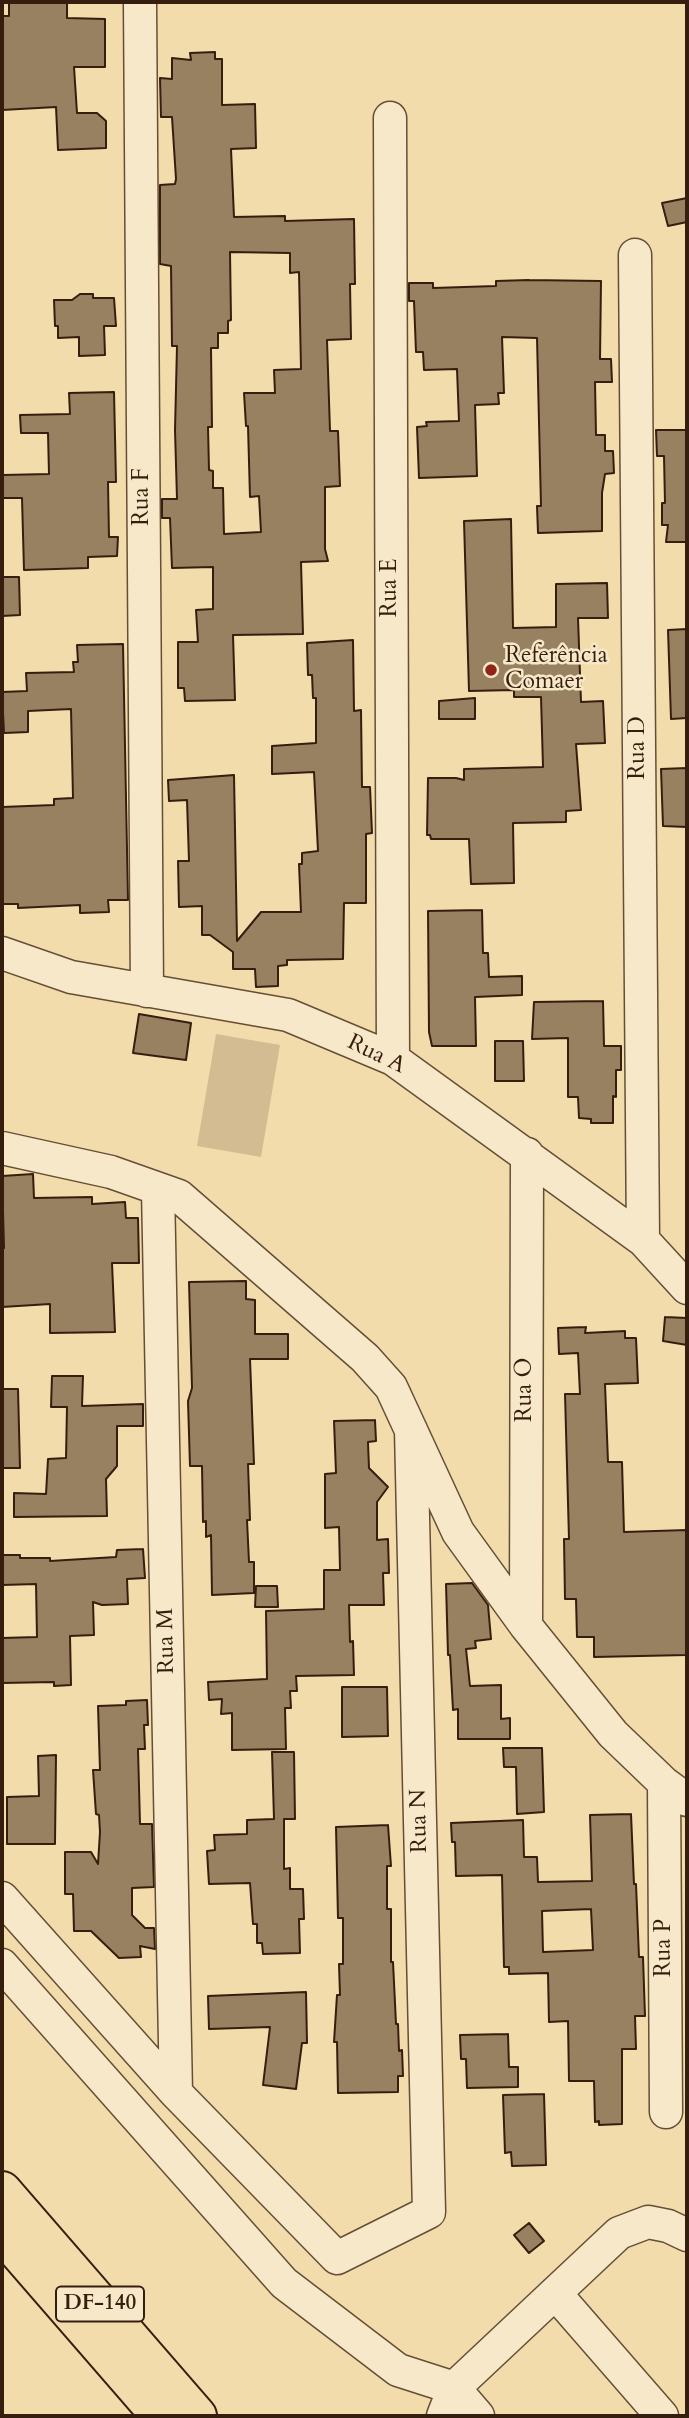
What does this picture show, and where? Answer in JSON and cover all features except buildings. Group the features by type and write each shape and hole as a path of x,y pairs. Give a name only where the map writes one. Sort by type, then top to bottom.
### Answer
{"main road":[{"name":"DF-140","path":"2,2191 197,2416"},
{"name":"DF-140","path":"2,2232 161,2416"}],"street":[{"name":"Rua F","path":"140,2 147,991"},
{"name":"Rua E","path":"390,118 393,1059"},
{"name":"Rua D","path":"635,256 643,1240"},
{"name":"Rua A","path":"2,953 71,977 288,1016 393,1059 643,1240 687,1288"},
{"path":"2,1148 111,1172 180,1196 365,1358 391,1387 458,1532 526,1626 613,1734 676,1792"},
{"name":"Rua O","path":"526,1626 527,1154"},
{"name":"Rua M","path":"158,1189 176,2093"},
{"name":"Rua N","path":"176,2093 337,2258 429,2212 411,1430"},
{"name":"Rua P","path":"666,2112 676,1792"},
{"path":"2,1898 176,2093"},
{"path":"2,1965 284,2283 398,2370 449,2402 478,2416"},
{"path":"449,2402 555,2293 619,2233 648,2221 687,2235"},
{"path":"555,2293 662,2416"}],"shaded area":[{"path":"216,1034 280,1045 261,1157 197,1146"}],"place":[{"name":"Referência Comaer","path":"491,670"}]}
